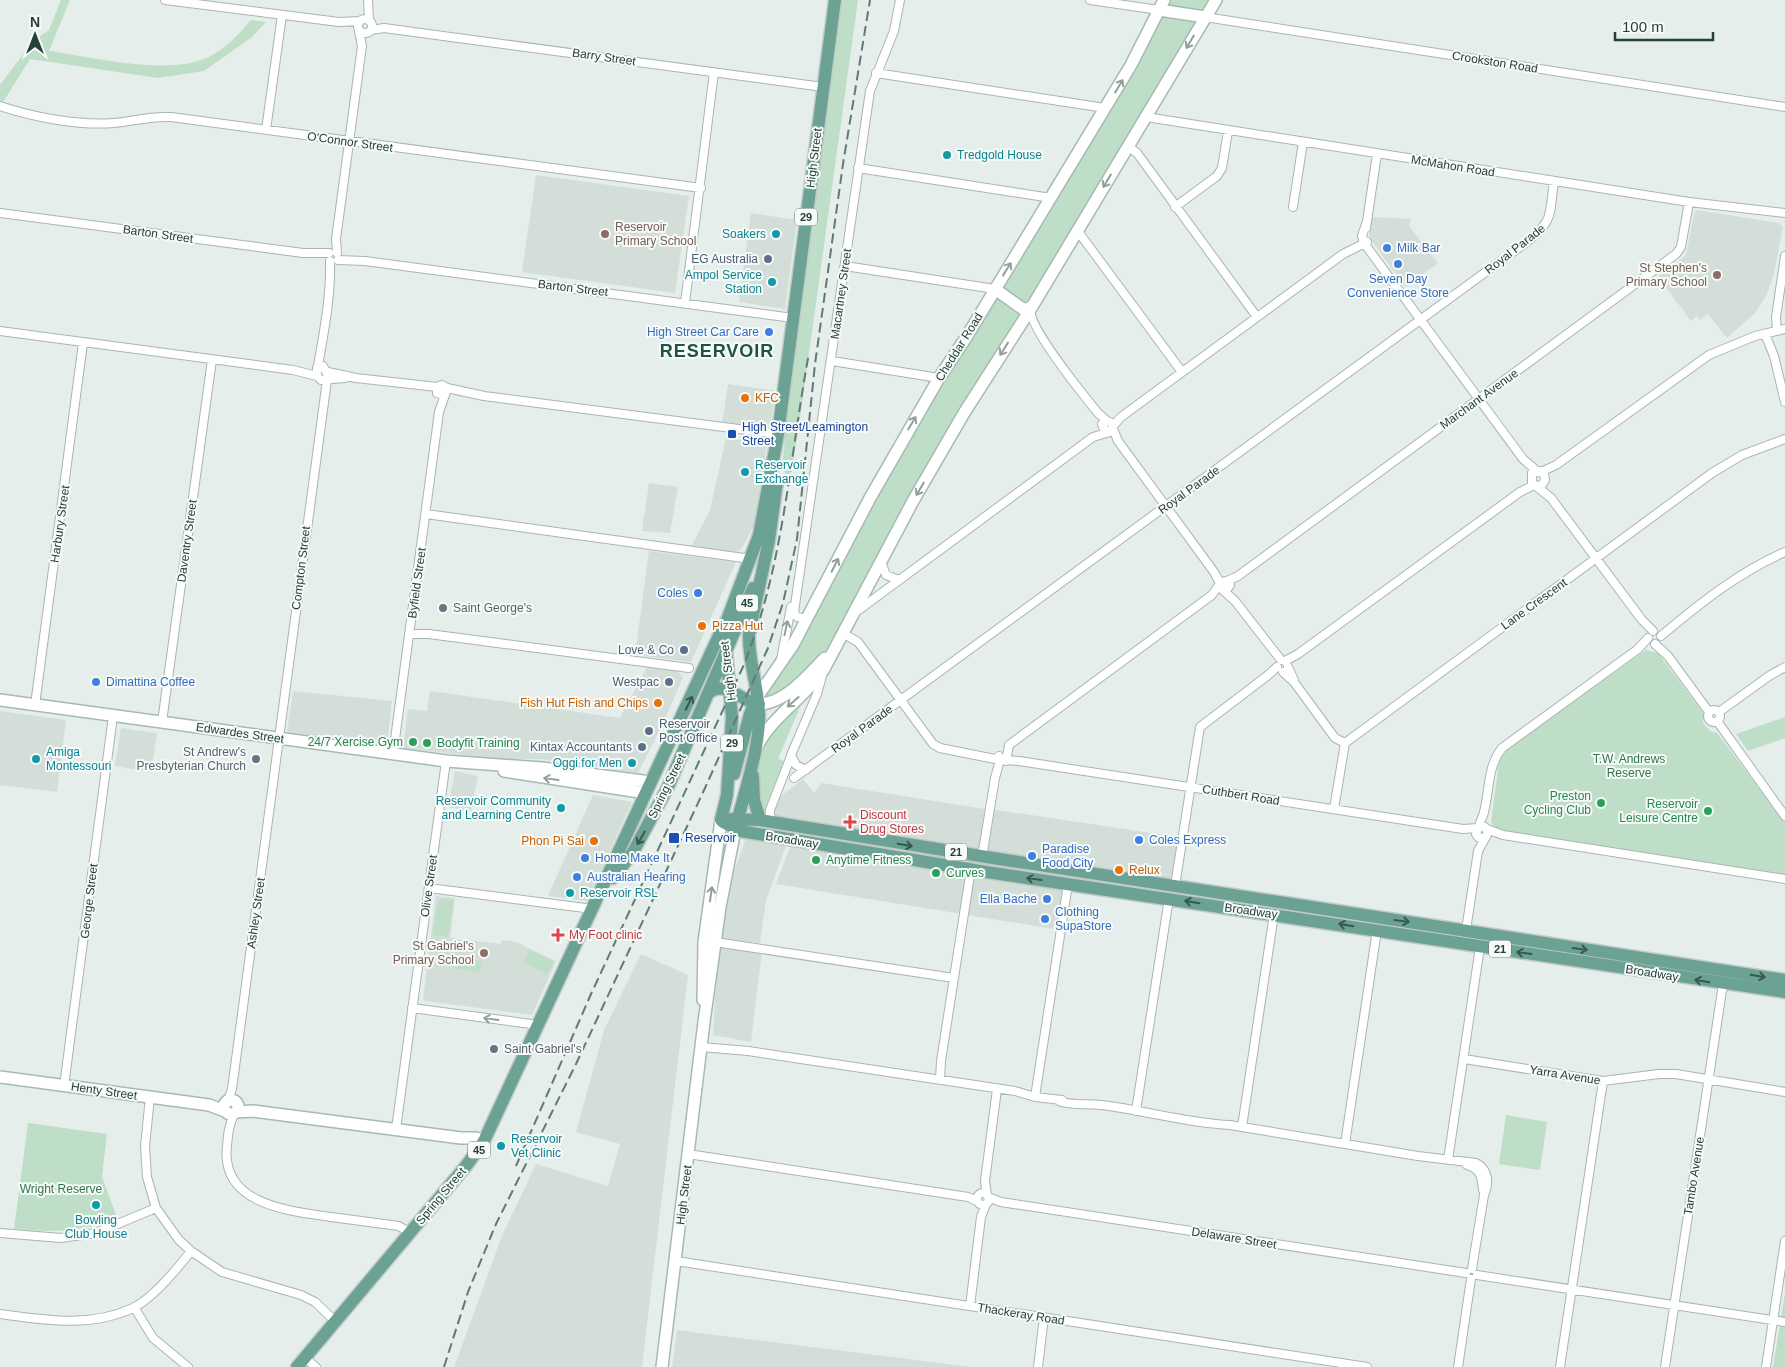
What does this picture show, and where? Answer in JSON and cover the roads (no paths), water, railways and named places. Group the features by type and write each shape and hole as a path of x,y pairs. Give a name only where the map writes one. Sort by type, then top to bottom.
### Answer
{"main road":[{"name":"High Street","path":"662,1367 702,1045 721,820 732,742 731,692 724,631 728,616 751,559 762,520 778,434 836,0"},
{"path":"760,820 754,800 753,755 771,723 824,669 880,562 946,445 1216,0"},
{"path":"1161,5 1205,17"},
{"name":"Cheddar Road","path":"757,701 776,669 793,646 870,498 939,378 995,290 1131,65 1161,5"},
{"path":"995,290 1023,309 1032,306"},
{"name":"High Street","path":"707,969 716,942 737,825 759,725 749,634 765,558 779,470 778,434"},
{"name":"Spring Street","path":"301,1362 482,1145 600,894 666,791 710,692 765,558"},
{"name":"Spring Street","path":"622,860 649,788 728,616"},
{"path":"708,663 726,650 735,648 742,652 762,674 776,669"},
{"path":"710,692 721,688 757,701 772,702 785,694 834,650"},
{"name":"Edwardes Street","path":"0,700 481,765 521,775 649,788"},
{"name":"High Street","path":"726,795 738,764 757,701"},
{"path":"660,763 666,764 670,761 686,728 704,706"},
{"path":"649,788 666,791"},
{"name":"Broadway","path":"721,820 737,825 820,838 977,856 1123,878 1172,892 1274,914 1315,914 1377,930 1480,947 1557,952 1785,980"},
{"name":"Broadway","path":"737,825 760,820 820,838 975,870 1068,884 1121,891 1172,892 1315,914 1466,930 1557,952 1723,984 1785,992"},
{"path":"975,870 977,856"},
{"path":"1121,891 1123,878"},
{"name":"Henty Street","path":"0,1077 231,1107"},
{"path":"231,1107 461,1138 482,1145"}],"street":[{"name":"Barry Street","path":"165,0 823,86"},
{"name":"Macartney Street","path":"807,618 800,618 794,614 832,361 858,168 870,91 894,31 900,0"},
{"path":"1090,0 1161,5"},
{"path":"334,257 368,4"},
{"path":"266,130 282,15"},
{"name":"Crookston Road","path":"1205,17 1785,107"},
{"path":"685,303 701,188 714,72"},
{"path":"876,73 1105,108"},
{"name":"O'Connor Street","path":"0,106 35,115 91,123 114,123 151,116 701,188"},
{"name":"McMahon Road","path":"1146,117 1689,202 1761,212 1785,213"},
{"path":"1175,207 1217,176 1222,168 1228,131"},
{"path":"1293,207 1303,142"},
{"path":"1128,146 1137,153 1257,317"},
{"path":"1377,154 1366,224 1366,242 1709,712 1708,719 1717,721 1784,812"},
{"path":"858,168 1051,198"},
{"name":"Royal Parade","path":"794,778 1543,229 1548,222 1554,181"},
{"name":"Marchant Avenue","path":"1001,758 1009,744 1676,254 1681,247 1689,202"},
{"name":"McMahon Road","path":"1761,212 1785,218"},
{"name":"Barton Street","path":"0,213 793,318"},
{"path":"1078,230 1182,372"},
{"path":"855,613 1343,254 1350,246 1366,242"},
{"path":"1785,256 1774,356 1785,402"},
{"name":"Compton Street","path":"279,738 323,399 323,339 334,257"},
{"path":"845,266 995,290"},
{"path":"1779,301 1785,312"},
{"path":"1032,306 1032,319 1042,337 1335,738 1345,743 1334,809"},
{"path":"1018,327 1028,324 1042,337"},
{"path":"0,331 419,386 442,392 464,392 778,434"},
{"path":"1136,1111 1200,727 1267,676 1709,355 1776,331"},
{"name":"Harbury Street","path":"35,705 83,343"},
{"name":"Daventry Street","path":"162,722 212,360"},
{"path":"832,361 939,378"},
{"name":"Byfield Street","path":"393,754 442,392"},
{"name":"Lane Crescent","path":"1345,743 1712,473 1742,455 1785,439"},
{"path":"426,516 751,559"},
{"path":"1466,930 1490,769 1502,748 1749,570 1785,552"},
{"path":"880,562 886,575 899,580"},
{"name":"Macartney Street","path":"776,669 787,620 797,591"},
{"path":"410,632 689,668"},
{"name":"Cuthbert Road","path":"844,634 858,642 932,744 940,748 1785,879"},
{"path":"1709,712 1715,710 1719,712 1785,667"},
{"path":"777,824 770,817 770,810 817,694 824,669"},
{"path":"1717,721 1720,718 1719,712"},
{"name":"George Street","path":"64,1086 113,716"},
{"name":"Ashley Street","path":"279,738 232,1089 227,1159 229,1168 237,1184 253,1198 279,1209 399,1226 410,1233"},
{"path":"791,756 796,765 806,770"},
{"path":"977,856 1001,758"},
{"name":"Olive Street","path":"396,1129 446,761"},
{"path":"938,1080 954,978 975,870"},
{"path":"1035,1097 1068,884"},
{"path":"429,888 593,909"},
{"path":"1242,1127 1274,914"},
{"path":"1345,1144 1377,930"},
{"path":"716,942 954,978"},
{"path":"1448,1160 1480,947"},
{"name":"Tambo Avenue","path":"1665,1367 1723,984"},
{"path":"412,1008 539,1025"},
{"path":"702,1045 1001,1090 1021,1096 1059,1100 1071,1104 1100,1105 1205,1124 1230,1125 1448,1160 1471,1161 1479,1167 1488,1180 1471,1274 1458,1367"},
{"name":"Yarra Avenue","path":"1464,1059 1603,1081 1659,1074 1785,1092"},
{"path":"1560,1367 1603,1081"},
{"path":"970,1306 985,1181 1001,1090"},
{"path":"150,1097 145,1146 147,1177 156,1208 179,1240 191,1251 231,1276 301,1295 315,1302 336,1322"},
{"name":"Delaware Street","path":"688,1154 1785,1322"},
{"path":"0,1233 61,1238 90,1234 156,1208"},
{"path":"1766,1367 1783,1272 1785,1241"},
{"path":"0,1314 65,1322 91,1321 134,1307 174,1272 191,1251"},
{"name":"Thackeray Road","path":"676,1261 1367,1367"},
{"path":"134,1307 153,1338 186,1366"},
{"path":"1038,1367 1044,1317"},
{"path":"301,1362 316,1367"}],"railway":[{"path":"444,1367 468,1292 496,1224 576,1064 705,788 768,648 783,603 797,539 815,364 843,164 870,0"},
{"path":"516,1166 591,994 742,669 756,631 767,592 784,513 809,353"}],"place":[{"name":"Tredgold House","path":"947,155"},
{"name":"Reservoir Primary School","path":"605,234"},
{"name":"Soakers","path":"776,234"},
{"name":"Milk Bar","path":"1387,248"},
{"name":"EG Australia","path":"768,259"},
{"name":"Seven Day Convenience Store","path":"1398,264"},
{"name":"St Stephen's Primary School","path":"1717,275"},
{"name":"Ampol Service Station","path":"772,282"},
{"name":"High Street Car Care","path":"769,332"},
{"name":"KFC","path":"745,398"},
{"name":"High Street/Leamington Street","path":"732,434"},
{"name":"Reservoir Exchange","path":"745,472"},
{"name":"Coles","path":"698,593"},
{"name":"Saint George's","path":"443,608"},
{"name":"Pizza Hut","path":"702,626"},
{"name":"Love & Co","path":"684,650"},
{"name":"Dimattina Coffee","path":"96,682"},
{"name":"Westpac","path":"669,682"},
{"name":"Fish Hut Fish and Chips","path":"658,703"},
{"name":"Reservoir Post Office","path":"649,731"},
{"name":"24/7 Xercise Gym","path":"413,742"},
{"name":"Bodyfit Training","path":"427,743"},
{"name":"Kintax Accountants","path":"642,747"},
{"name":"Amiga Montessouri","path":"36,759"},
{"name":"St Andrew's Presbyterian Church","path":"256,759"},
{"name":"Oggi for Men","path":"632,763"},
{"name":"Preston Cycling Club","path":"1601,803"},
{"name":"Reservoir Community and Learning Centre","path":"561,808"},
{"name":"Reservoir Leisure Centre","path":"1708,811"},
{"name":"Discount Drug Stores","path":"850,822"},
{"name":"Reservoir","path":"674,838"},
{"name":"Coles Express","path":"1139,840"},
{"name":"Phon Pi Sai","path":"594,841"},
{"name":"Paradise Food City","path":"1032,856"},
{"name":"Home Make It","path":"585,858"},
{"name":"Anytime Fitness","path":"816,860"},
{"name":"Relux","path":"1119,870"},
{"name":"Curves","path":"936,873"},
{"name":"Australian Hearing","path":"577,877"},
{"name":"Reservoir RSL","path":"570,893"},
{"name":"Ella Bache","path":"1047,899"},
{"name":"Clothing SupaStore","path":"1045,919"},
{"name":"My Foot clinic","path":"558,935"},
{"name":"St Gabriel's Primary School","path":"484,953"},
{"name":"Saint Gabriel's","path":"494,1049"},
{"name":"Reservoir Vet Clinic","path":"501,1146"},
{"name":"Bowling Club House","path":"96,1205"}],"district":[{"name":"RESERVOIR","path":"717,351"}],"park label":[{"name":"T.W. Andrews Reserve","path":"1629,766"},
{"name":"Wright Reserve","path":"61,1189"}]}
